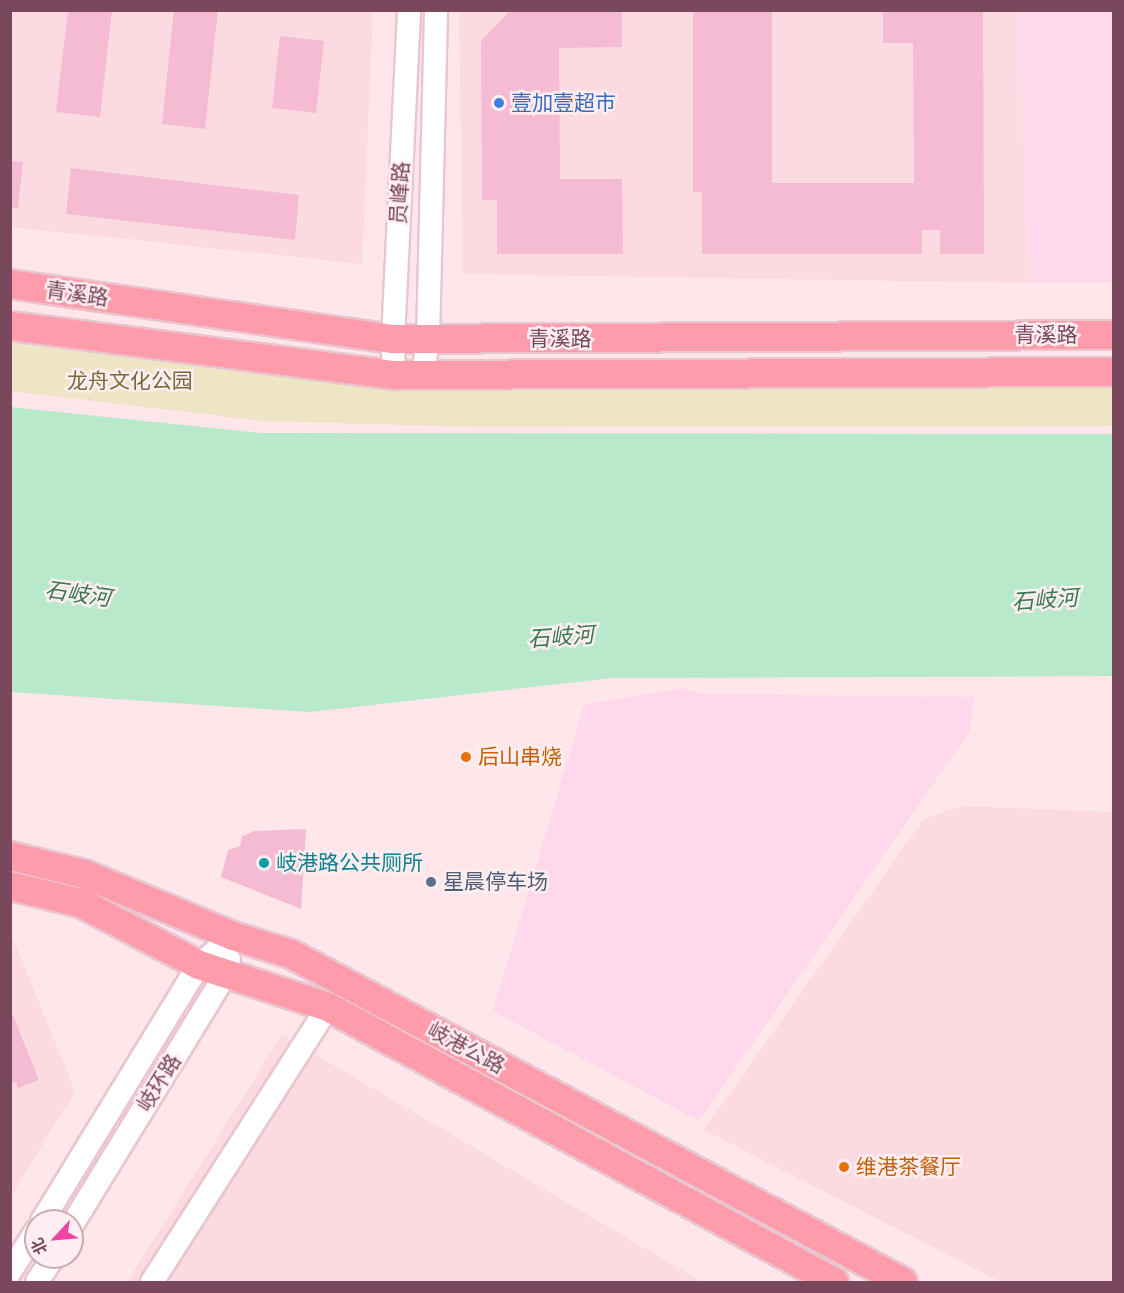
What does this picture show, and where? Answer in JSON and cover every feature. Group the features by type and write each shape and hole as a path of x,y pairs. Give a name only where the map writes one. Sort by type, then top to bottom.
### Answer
{"main road":[{"name":"青溪路","path":"10,284 393,339 1113,335"},
{"name":"青溪路","path":"10,326 394,375 1113,372"},
{"name":"岐港公路","path":"10,856 84,874 233,936 291,954 903,1282"},
{"name":"岐港公路","path":"10,886 81,903 199,965 328,1007 834,1282"}],"street":[{"name":"员峰路","path":"394,375 393,339 409,10"},
{"name":"员峰路","path":"423,375 428,340 436,10"},
{"name":"岐环路","path":"49,1209 199,965 233,936"},
{"name":"岐环路","path":"82,1209 226,974 233,936"},
{"path":"152,1282 328,1007"},
{"path":"10,1272 24,1250"},
{"path":"37,1282 45,1269"}],"shaded area":[{"path":"11,11 373,11 362,264 11,227"},
{"path":"459,11 1017,11 1031,283 463,274"},
{"path":"1017,11 1113,11 1113,283 1031,283"},
{"path":"684,688 701,694 974,697 970,731 699,1121 493,1011 584,705"},
{"path":"961,806 1113,812 1113,1282 1001,1282 704,1130 924,819"},
{"path":"11,940 14,941 75,1091 11,1197"},
{"path":"282,1035 702,1282 127,1282"}],"green space":[{"name":"龙舟文化公园","path":"11,343 287,376 458,388 1113,387 1114,426 478,427 263,421 11,391"}],"water":[{"name":"石岐河","path":"10,407 261,433 1113,434 1113,676 612,678 310,712 11,692"}],"building":[{"path":"68,10 112,10 100,117 56,112"},
{"path":"174,10 218,10 205,129 162,124"},
{"path":"511,10 622,10 622,47 559,48 560,179 622,179 623,254 497,254 497,200 482,200 481,41"},
{"path":"693,10 772,10 772,183 914,183 913,43 883,43 883,10 983,10 984,254 940,254 940,230 922,230 922,254 702,254 702,192 693,192"},
{"path":"280,36 324,41 316,113 272,108"},
{"path":"10,161 23,162 18,208 10,207"},
{"path":"71,168 299,195 295,240 66,214"},
{"name":"岐港路公共厕所","path":"306,829 301,909 221,877 228,850 240,846 242,836 255,831"},
{"path":"13,1016 39,1080 18,1088 16,1082 10,1084 10,1017"}],"place":[{"name":"壹加壹超市","path":"499,103"},
{"name":"后山串烧","path":"466,757"},
{"name":"岐港路公共厕所","path":"264,863"},
{"name":"星晨停车场","path":"431,882"},
{"name":"维港茶餐厅","path":"844,1167"}]}
